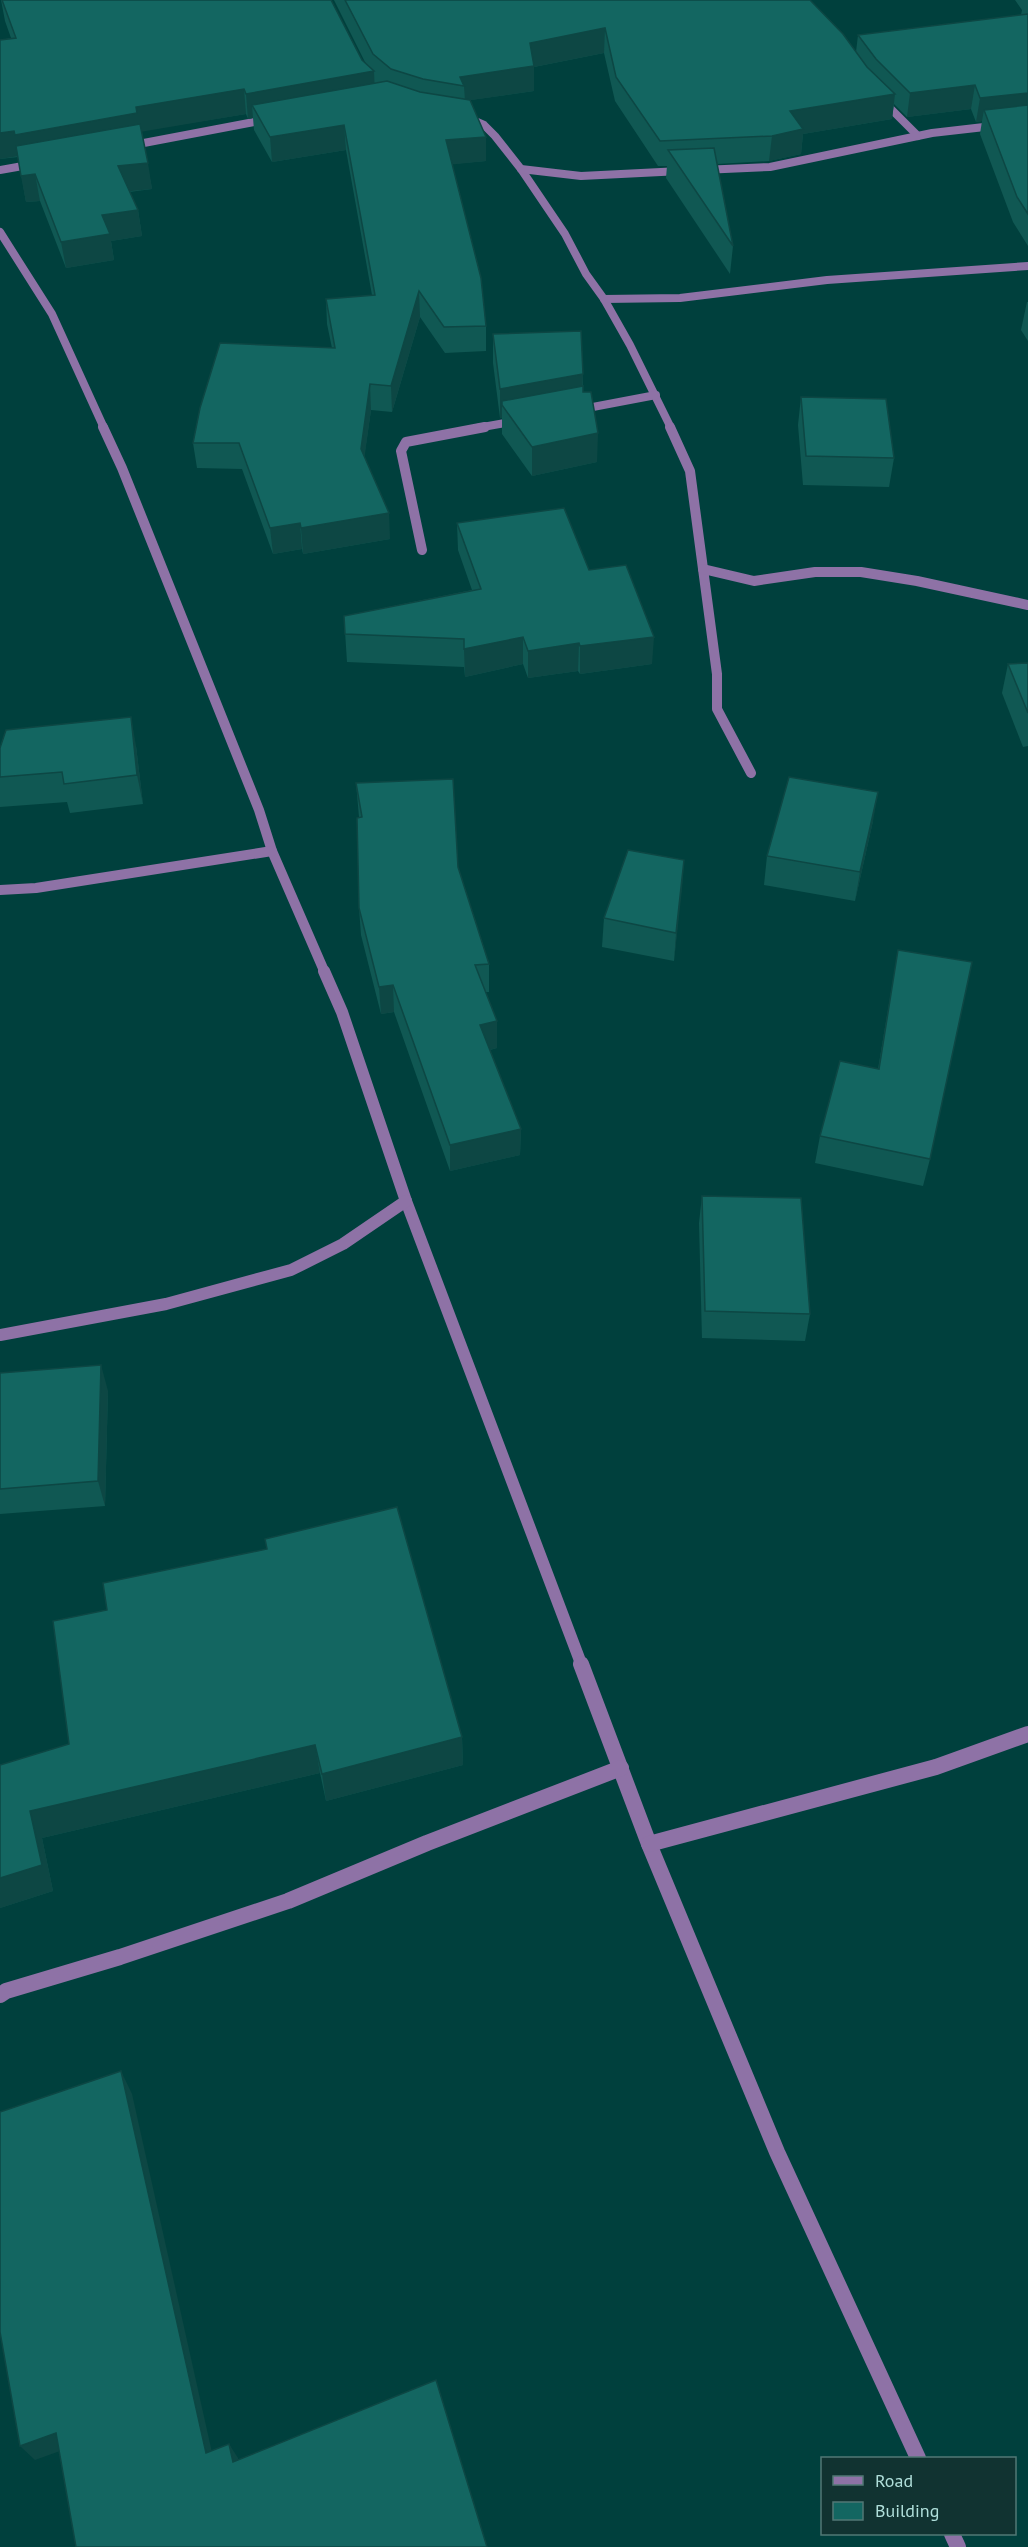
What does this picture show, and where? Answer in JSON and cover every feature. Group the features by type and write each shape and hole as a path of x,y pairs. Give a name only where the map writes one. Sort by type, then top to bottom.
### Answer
{"street":[{"path":"877,95 918,136"},
{"path":"452,114 471,118 484,125 521,169 565,234 586,274 604,299 656,395 690,471 717,674 717,709 751,773"},
{"path":"120,148 284,116"},
{"path":"521,169 581,176 770,167 918,136 987,125 1028,122"},
{"path":"0,170 42,162"},
{"path":"0,232 52,314 122,468 259,810 272,851 342,1012 406,1201 649,1844 777,2152 918,2457"},
{"path":"604,299 680,298 827,280 1028,266"},
{"path":"565,412 656,395"},
{"path":"422,550 400,452 406,442 531,418"},
{"path":"703,569 754,581 815,572 861,572 917,581 1028,605"},
{"path":"0,890 48,886 272,851"},
{"path":"0,1335 166,1304 291,1270 343,1244 406,1201"},
{"path":"649,1844 936,1767 1028,1734"},
{"path":"0,1995 6,1991 120,1957 288,1901 427,1843 621,1768"}],"building":[{"path":"2,0 331,0 362,60 374,71 246,94 244,89 136,107 137,113 15,135 14,131 0,133 0,40 16,38"},
{"path":"345,0 810,0 843,34 867,67 895,94 790,111 803,129 772,136 660,141 616,77 605,28 530,43 534,66 460,77 464,86 423,79 391,69 373,54"},
{"path":"1028,14 1028,93 980,98 975,85 910,93 876,59 858,35"},
{"path":"387,81 420,92 470,100 486,137 446,140 481,278 486,326 444,327 419,291 391,386 370,384 361,449 389,513 301,528 300,523 270,528 239,443 193,443 200,408 220,343 335,348 326,299 375,295 344,125 270,137 252,105"},
{"path":"1028,105 1028,214 1017,197 984,110"},
{"path":"140,124 148,163 118,166 138,210 102,215 110,234 61,242 35,174 21,176 16,146"},
{"path":"714,148 733,246 668,150"},
{"path":"581,331 583,374 500,389 493,334"},
{"path":"583,386 583,392 591,392 598,433 532,447 502,405 502,401"},
{"path":"801,397 886,399 894,458 806,456"},
{"path":"564,508 589,570 626,565 654,637 580,646 579,643 528,651 523,637 464,649 464,639 345,634 344,616 481,589 457,523"},
{"path":"1028,663 1028,713 1008,664"},
{"path":"131,717 137,775 64,784 62,772 0,777 0,748 6,730"},
{"path":"789,777 878,792 860,872 767,856"},
{"path":"453,779 458,867 489,964 475,965 497,1021 480,1025 521,1129 450,1145 393,985 379,987 359,908 357,818 362,817 356,783"},
{"path":"628,850 684,860 676,933 604,918"},
{"path":"898,950 972,962 930,1159 820,1136 840,1061 879,1069"},
{"path":"702,1196 801,1198 810,1314 705,1311"},
{"path":"101,1365 98,1481 0,1489 0,1373"},
{"path":"397,1507 462,1737 322,1774 315,1745 30,1811 42,1865 0,1878 0,1765 69,1744 53,1621 107,1610 103,1583 267,1549 265,1539"},
{"path":"121,2071 206,2453 229,2444 233,2462 436,2380 487,2547 76,2547 56,2433 20,2446 0,2332 0,2112"}]}
